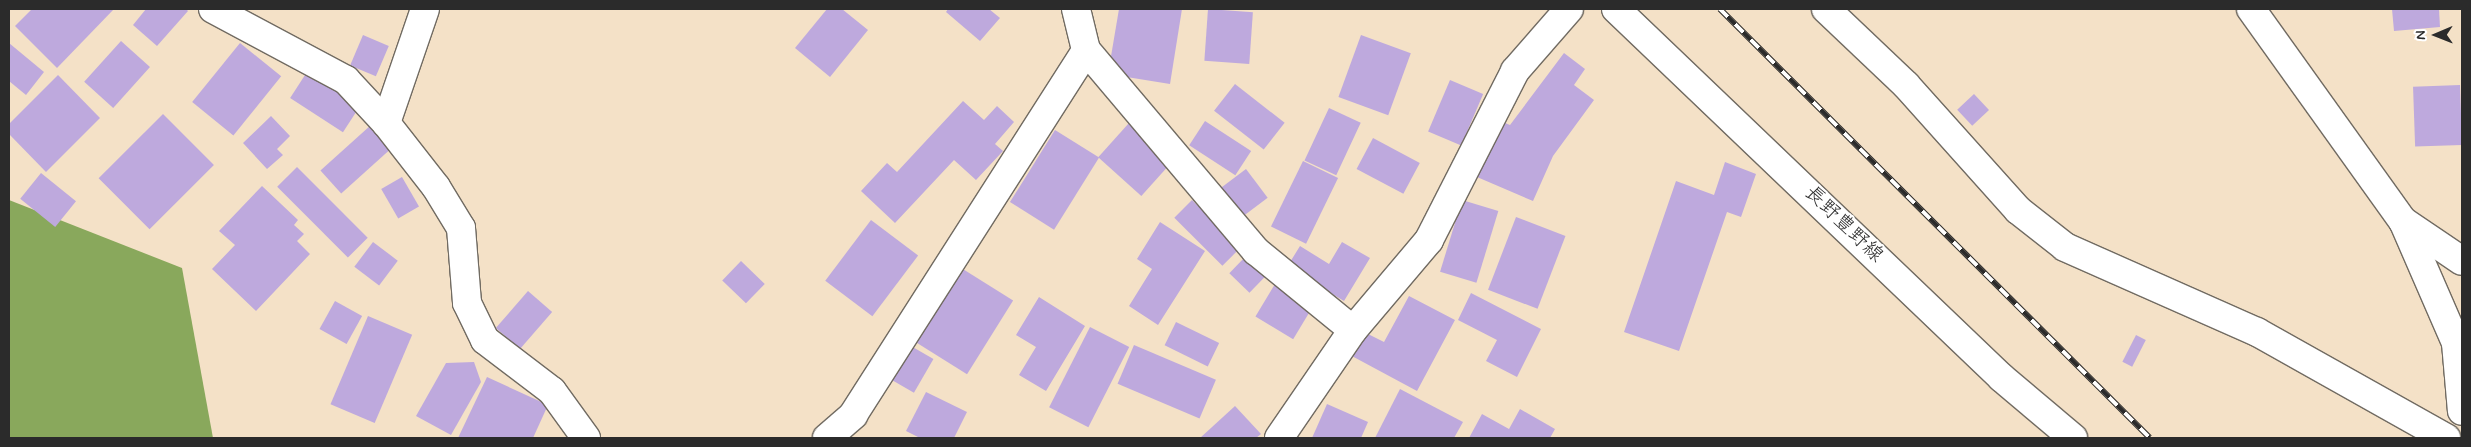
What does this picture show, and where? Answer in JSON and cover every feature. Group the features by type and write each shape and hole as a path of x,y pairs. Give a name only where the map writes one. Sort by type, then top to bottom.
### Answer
{"street":[{"path":"213,9 346,80 386,123 436,187 461,228 467,303 485,340 552,391 586,438"},
{"path":"386,123 425,9"},
{"path":"1076,9 1086,50 1256,251 1354,330"},
{"path":"1280,438 1354,330 1429,240 1515,72 1569,9"},
{"name":"長野豊野線","path":"1616,9 2002,378 2073,438"},
{"path":"1826,9 1906,85 2018,210 2065,248 2257,332 2446,438"},
{"path":"2251,9 2403,221 2456,343 2462,411"},
{"path":"827,438 853,415 1086,50"},
{"path":"2403,221 2462,261"}],"green space":[{"path":"9,200 182,268 213,438 9,438"}],"building":[{"path":"32,9 114,9 57,68 15,26"},
{"path":"146,9 186,9 188,11 157,46 133,25"},
{"path":"827,9 842,9 868,30 830,77 795,48"},
{"path":"948,9 989,9 1000,18 980,41 946,12"},
{"path":"1119,9 1182,9 1170,84 1108,74"},
{"path":"1208,9 1253,12 1249,64 1204,61"},
{"path":"2392,9 2439,9 2440,27 2394,31"},
{"path":"363,35 389,46 376,76 350,65"},
{"path":"1361,35 1411,53 1388,115 1338,97"},
{"path":"121,41 150,67 113,108 84,82"},
{"path":"9,43 44,72 26,95 9,81"},
{"path":"240,43 281,76 233,135 192,102"},
{"path":"1564,53 1585,69 1574,85 1594,100 1553,156 1533,201 1477,177 1500,121 1510,125"},
{"path":"307,72 360,106 343,132 290,98"},
{"path":"58,75 100,118 46,172 9,134 9,124"},
{"path":"1450,80 1483,94 1461,146 1428,132"},
{"path":"1235,84 1285,123 1264,150 1214,111"},
{"path":"2460,85 2462,145 2415,147 2413,87"},
{"path":"1974,94 1989,110 1972,126 1957,110"},
{"path":"963,101 984,120 997,106 1014,122 995,144 1003,151 976,180 954,160 895,223 861,191 887,163 897,172"},
{"path":"1329,108 1361,123 1336,175 1304,161"},
{"path":"163,114 214,165 150,229 99,178"},
{"path":"271,116 290,136 277,149 283,155 267,169 243,143"},
{"path":"1205,121 1251,151 1235,175 1189,145"},
{"path":"1129,123 1172,162 1141,196 1098,157"},
{"path":"371,125 392,148 341,194 320,171"},
{"path":"1055,130 1099,158 1054,230 1010,202"},
{"path":"1373,138 1420,163 1403,194 1357,169"},
{"path":"1303,161 1338,178 1306,244 1271,227"},
{"path":"1725,162 1756,174 1741,217 1727,212 1679,351 1624,332 1676,181 1714,195"},
{"path":"297,167 368,238 348,258 277,187"},
{"path":"1246,169 1268,198 1238,220 1216,191"},
{"path":"41,173 76,201 55,227 20,199"},
{"path":"402,177 419,206 398,218 381,189"},
{"path":"262,186 298,220 294,225 304,234 297,241 310,254 256,311 212,269 235,245 219,231"},
{"path":"1192,200 1240,248 1222,266 1174,218"},
{"path":"1462,200 1498,211 1476,283 1440,272"},
{"path":"1516,217 1565,236 1538,309 1488,290"},
{"path":"871,220 918,256 872,316 825,281"},
{"path":"1160,222 1205,251 1158,325 1129,306 1152,269 1137,259"},
{"path":"373,242 398,261 379,285 354,267"},
{"path":"1342,242 1370,258 1344,301 1287,267 1300,246 1329,264"},
{"path":"1246,256 1266,275 1249,293 1229,273"},
{"path":"741,261 765,284 746,303 722,280"},
{"path":"958,266 1013,300 967,374 912,340"},
{"path":"1275,284 1313,307 1293,339 1255,317"},
{"path":"528,291 552,312 520,349 496,328"},
{"path":"1471,293 1541,329 1517,377 1486,361 1497,340 1458,320"},
{"path":"1409,296 1455,320 1417,391 1350,355 1362,331 1384,342"},
{"path":"1039,297 1085,326 1046,391 1019,375 1036,347 1016,335"},
{"path":"335,301 362,316 347,344 319,329"},
{"path":"368,316 412,335 375,423 330,404"},
{"path":"1176,322 1219,343 1208,366 1165,345"},
{"path":"1090,327 1129,347 1088,427 1049,407"},
{"path":"2136,335 2146,340 2132,367 2122,362"},
{"path":"904,342 933,359 914,393 884,376"},
{"path":"1134,345 1216,380 1200,418 1118,384"},
{"path":"474,362 481,382 451,435 416,416 446,363"},
{"path":"487,377 548,405 533,438 458,438"},
{"path":"1400,389 1463,422 1454,438 1375,438"},
{"path":"926,392 967,412 954,438 920,438 906,431"},
{"path":"1327,404 1368,422 1361,438 1312,438"},
{"path":"1235,406 1261,434 1256,438 1200,438"},
{"path":"1520,409 1555,429 1550,438 1469,438 1482,414 1509,429"}],"railway":[{"path":"1720,9 2150,438"}]}
